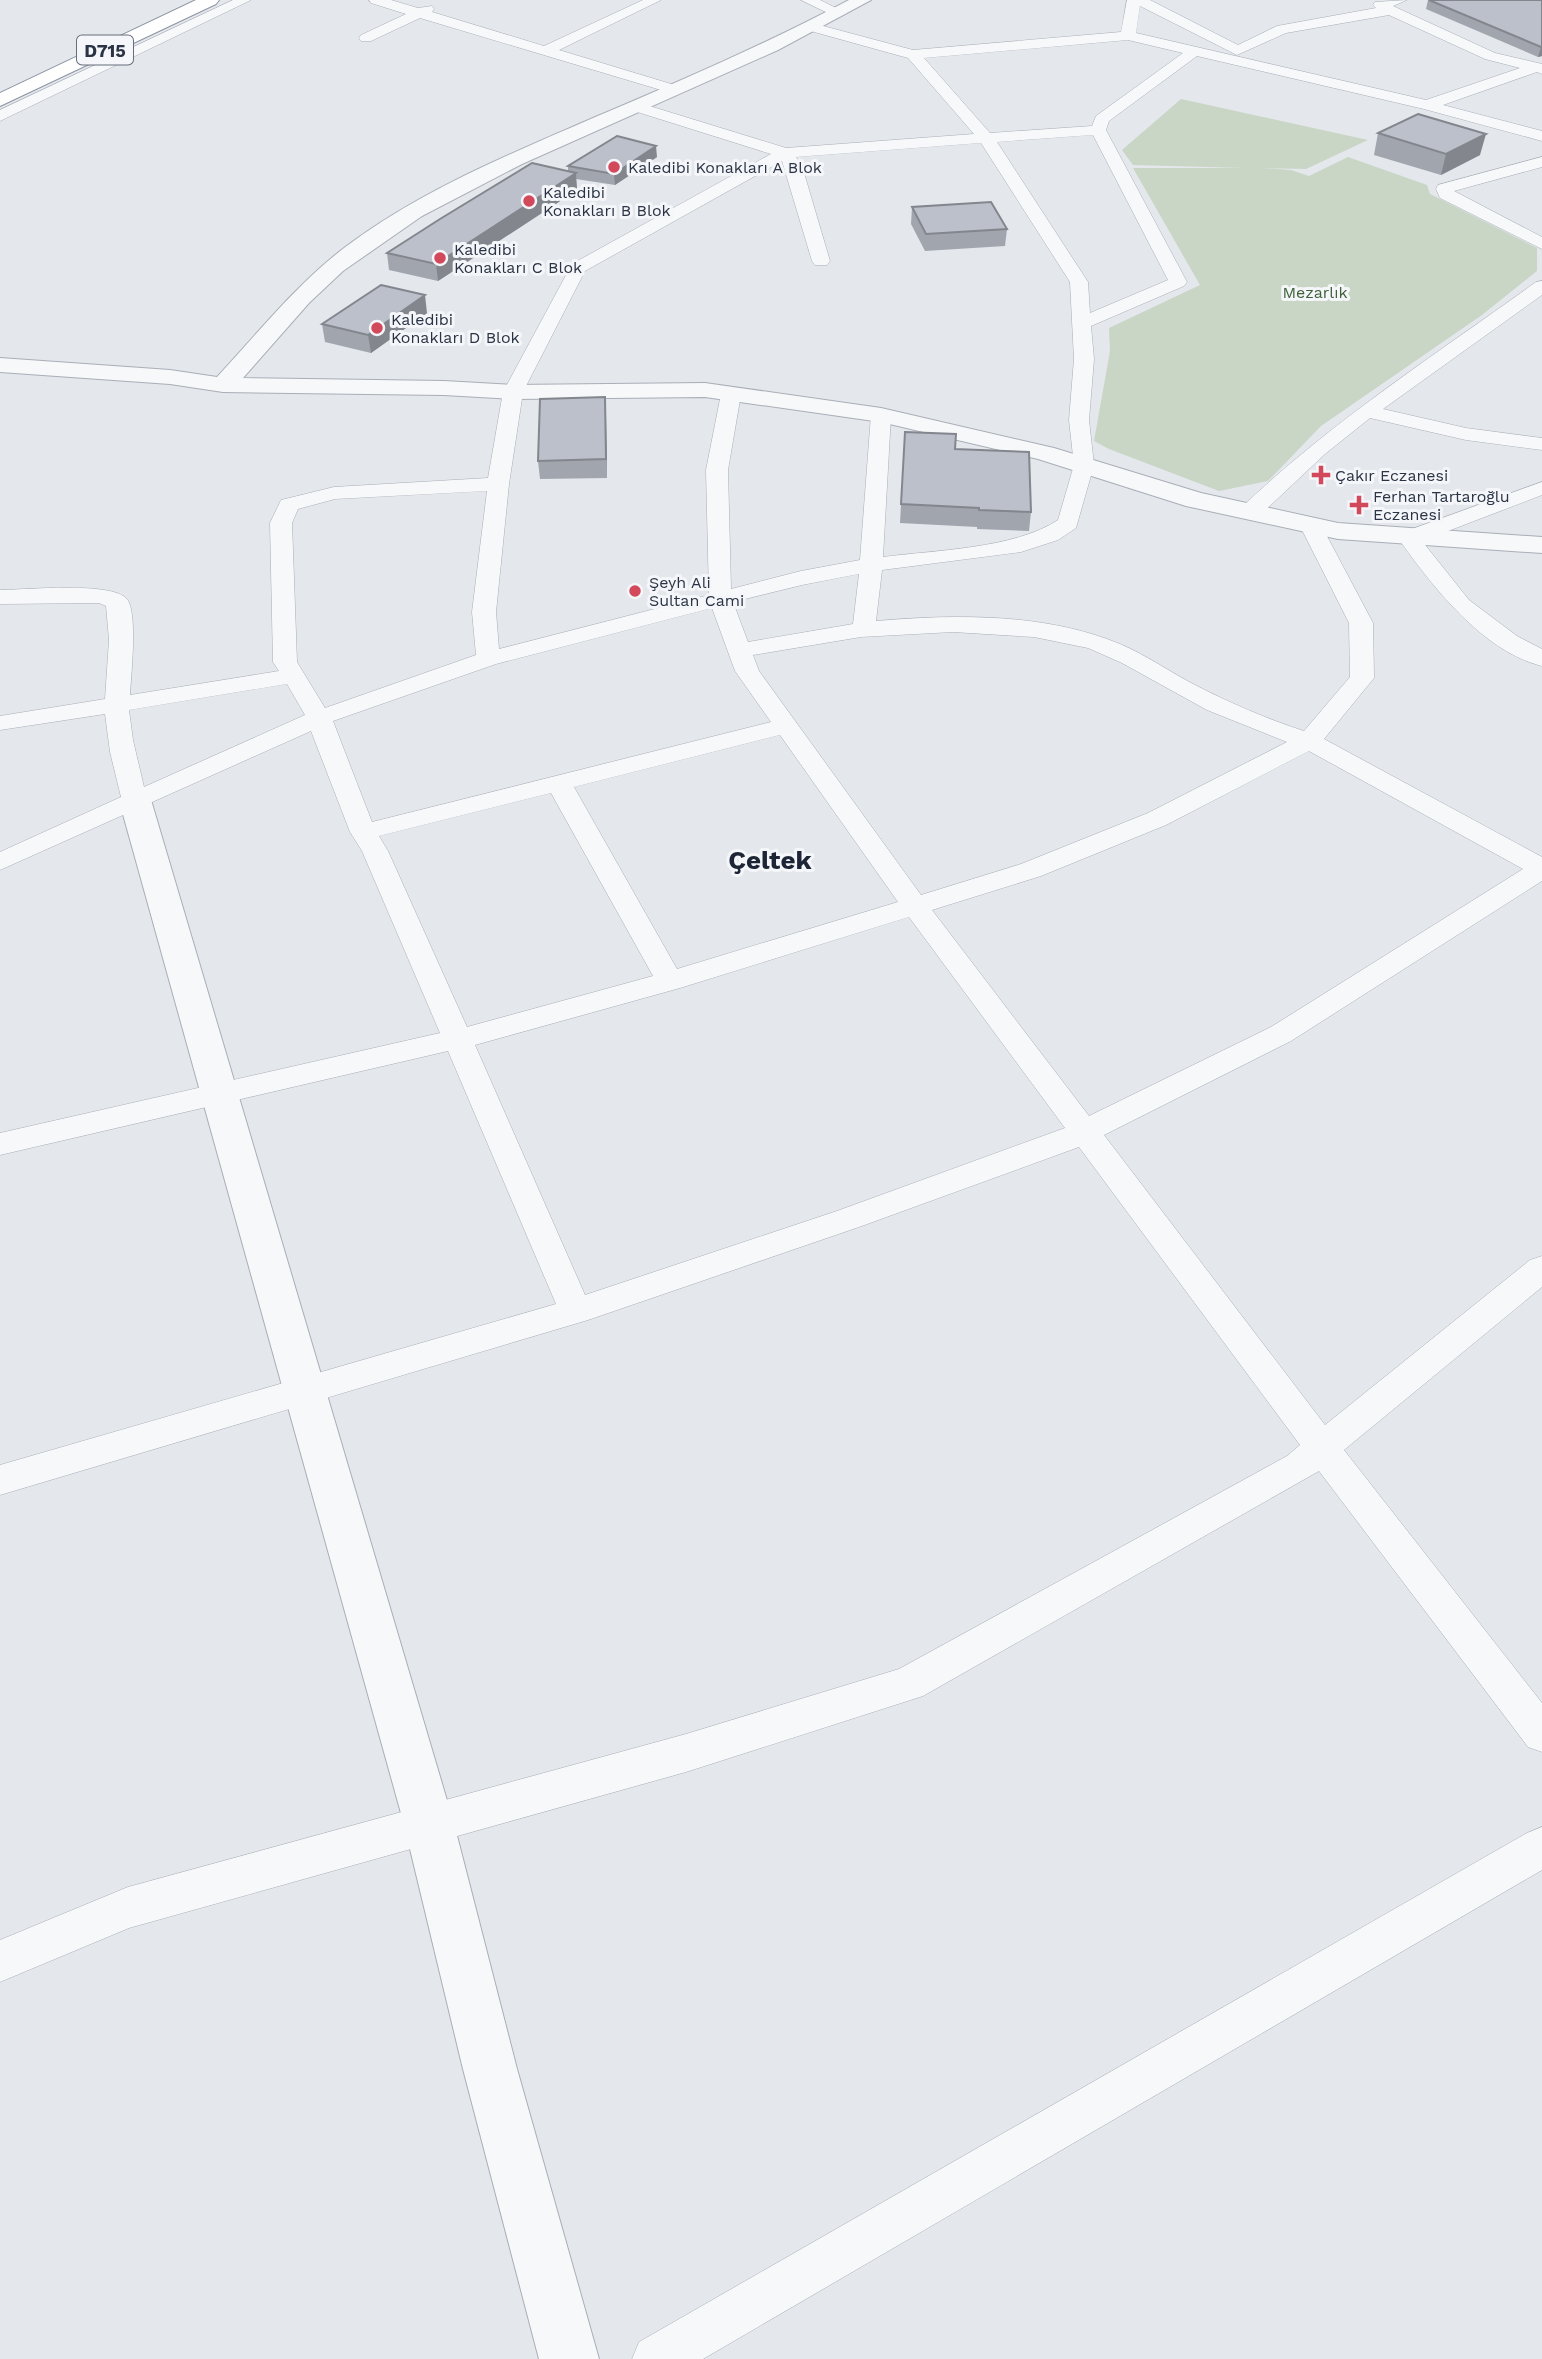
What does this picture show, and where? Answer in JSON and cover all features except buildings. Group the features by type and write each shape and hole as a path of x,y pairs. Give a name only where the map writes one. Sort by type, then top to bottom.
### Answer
{"highway":[{"name":"D715","path":"37,62 171,0"},
{"name":"D715","path":"0,100 210,0"}],"street":[{"path":"0,116 244,0"},
{"path":"376,0 676,90"},
{"path":"545,51 654,0"},
{"path":"808,0 839,13"},
{"path":"223,385 321,276 355,250 427,206 516,158 676,90 812,27 862,0"},
{"path":"1128,36 1134,0"},
{"path":"1139,0 1272,69"},
{"path":"366,37 438,4"},
{"path":"1237,51 1282,29 1396,5 1490,56 1540,67"},
{"path":"812,27 913,55 1128,36 1427,105 1542,136"},
{"path":"1082,323 1178,282 1098,130 1102,120 1194,52"},
{"path":"0,862 319,718 488,659 720,597 871,565 1021,545 1050,535 1068,523 1084,465 1079,419 1084,359 1079,282 985,137 913,55"},
{"path":"1427,105 1540,67"},
{"path":"636,107 785,153 1098,130"},
{"path":"785,153 794,166 821,261"},
{"path":"488,659 484,612 498,484 513,392 578,268 785,153"},
{"path":"1542,162 1444,189 1446,194 1542,244"},
{"path":"1250,512 1286,475 1365,411 1473,338 1542,286"},
{"path":"0,365 170,377 223,385 444,388 513,392 705,390 881,415 1045,453 1195,500 1311,526 1409,538 1542,545"},
{"path":"730,394 717,470 720,597 747,671 915,906 1322,1448 1542,1734"},
{"path":"1365,411 1465,433 1542,444"},
{"path":"864,627 881,415"},
{"path":"498,484 334,493 289,505 281,523 285,662 319,718 363,832 375,851 576,1311"},
{"path":"1409,538 1542,488"},
{"path":"0,1144 457,1039 670,981 1031,870 1157,819 1309,741 1362,678 1361,624 1311,526"},
{"path":"1409,538 1461,605 1509,642 1542,659"},
{"path":"0,597 102,596 117,602 123,642 117,706 120,740 135,800 429,1824 490,2070 569,2359"},
{"path":"0,1480 576,1311 1061,1143 1281,1034 1542,868 1309,741 1279,732 1186,691 1112,649 1049,630 943,624 864,627 738,651"},
{"path":"0,723 294,676"},
{"path":"363,832 786,726"},
{"path":"559,783 670,981"},
{"path":"0,1961 128,1908 686,1753 909,1684 1300,1466 1542,1269"},
{"path":"656,2359 1542,1847"}],"green space":[{"name":"Mezarlık","path":"1181,99 1368,140 1306,169 1261,168 1291,170 1309,176 1348,157 1427,185 1430,194 1537,248 1537,271 1482,315 1321,426 1268,481 1219,491 1109,449 1094,441 1110,351 1109,328 1200,285 1133,168 1244,168 1133,165 1122,150"}],"place":[{"name":"Kaledibi Konakları A Blok","path":"614,167"},
{"name":"Kaledibi Konakları B Blok","path":"529,201"},
{"name":"Kaledibi Konakları C Blok","path":"440,258"},
{"name":"Kaledibi Konakları D Blok","path":"377,328"},
{"name":"Çakır Eczanesi","path":"1321,475"},
{"name":"Ferhan Tartaroğlu Eczanesi","path":"1359,505"},
{"name":"Şeyh Ali Sultan Cami","path":"635,591"}],"district":[{"name":"Çeltek","path":"770,860"}]}
